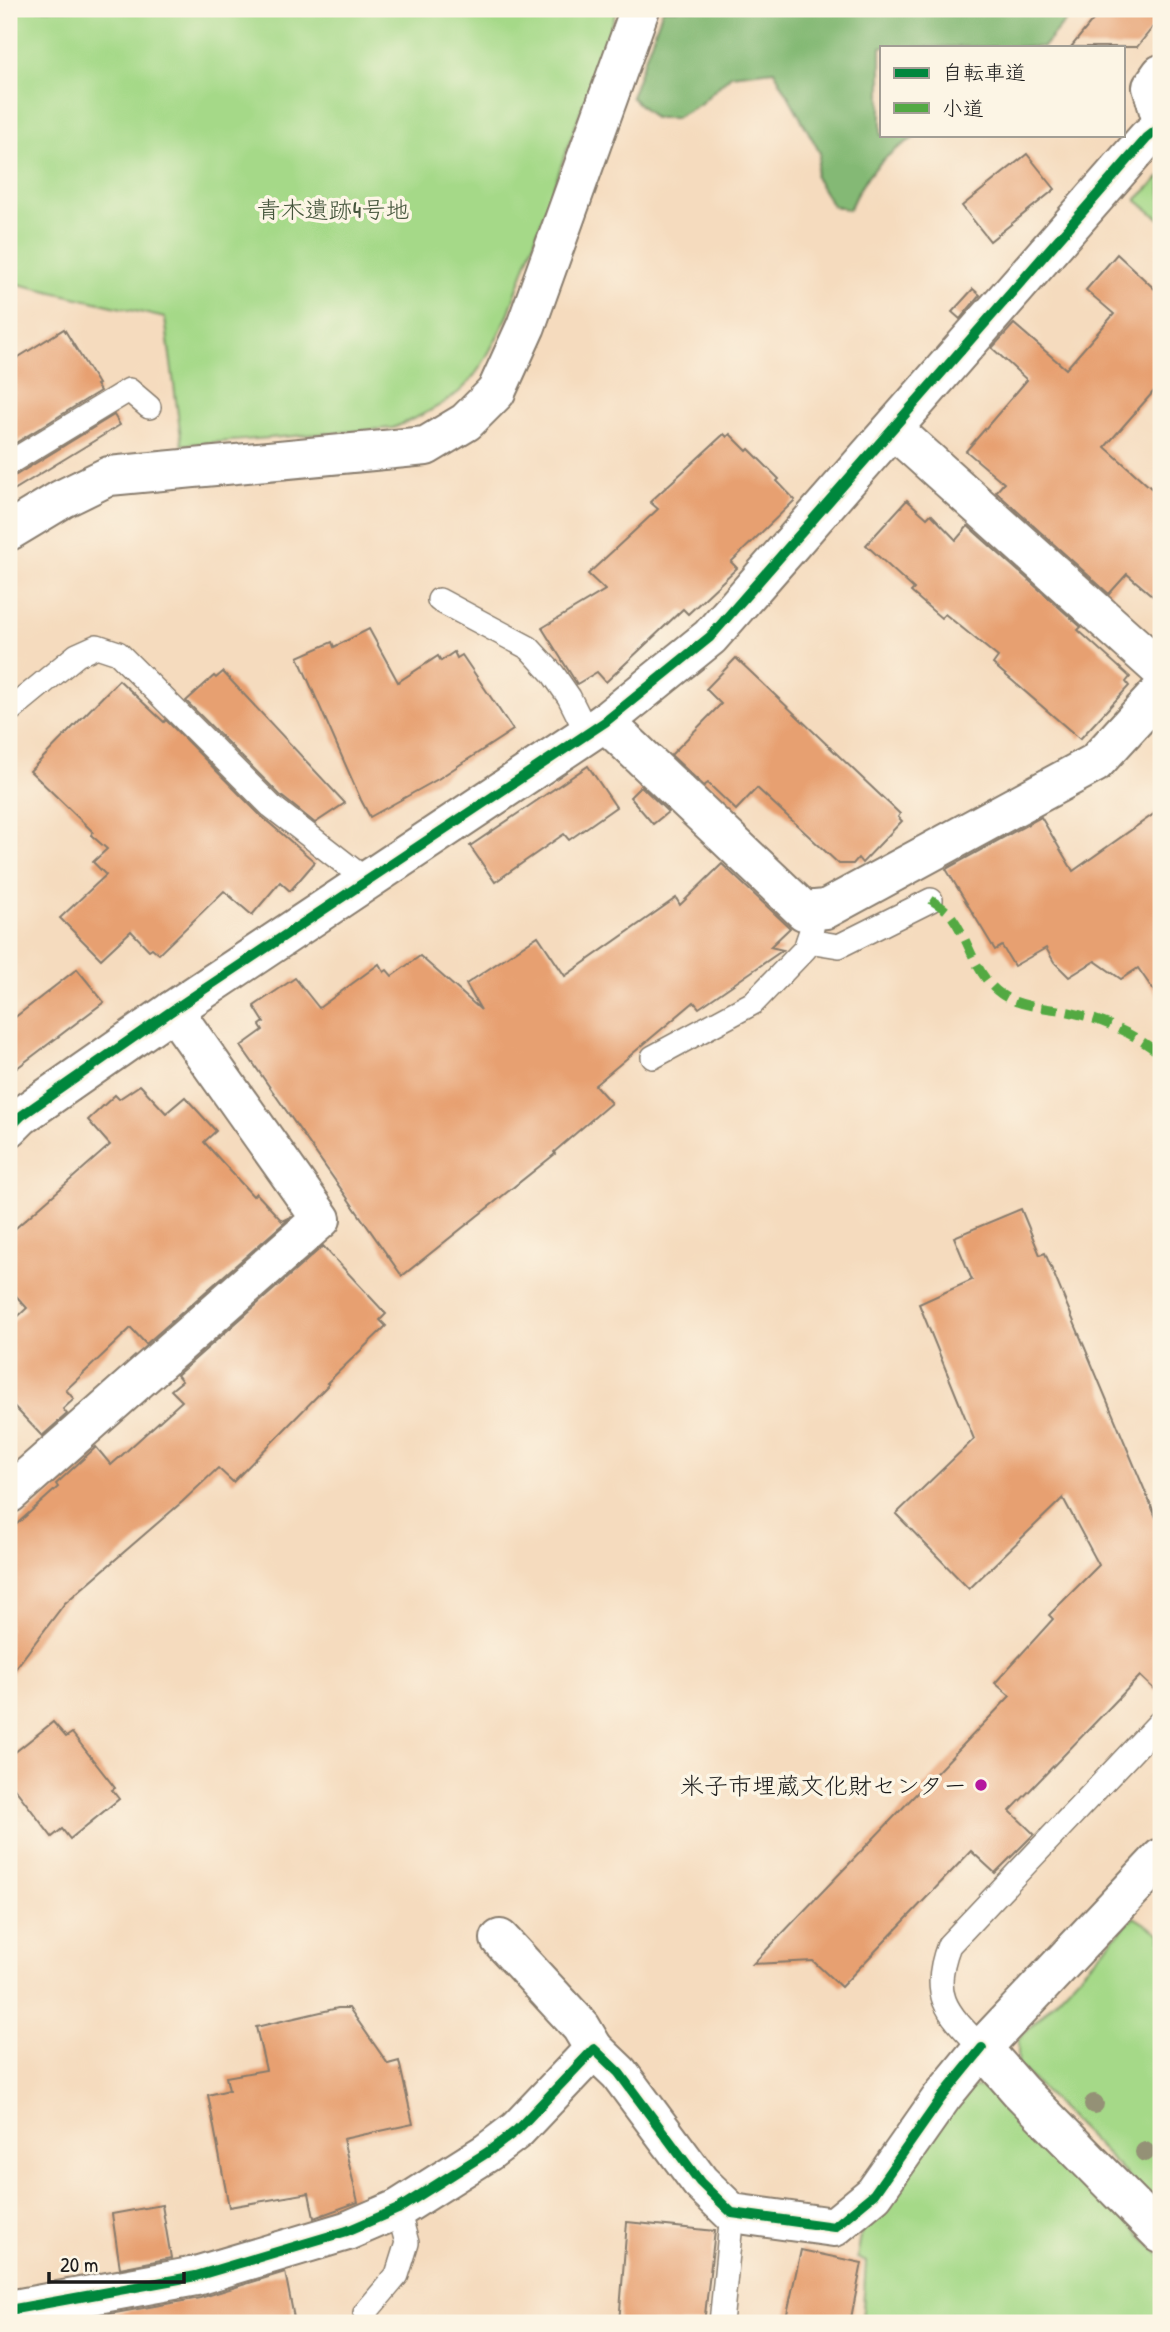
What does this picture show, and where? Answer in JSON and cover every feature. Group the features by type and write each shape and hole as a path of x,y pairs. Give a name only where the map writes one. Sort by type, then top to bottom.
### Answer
{"street":[{"path":"9,531 62,499 109,476 426,446 466,422 496,392 526,327 640,9"},
{"path":"1161,75 1153,87 1161,118"},
{"path":"9,1128 21,1116 173,1010 596,728 710,637 1146,138 1161,127"},
{"path":"893,429 1161,670"},
{"path":"596,728 804,911 811,926 826,909 1095,762 1161,691"},
{"path":"12,1483 321,1219 173,1010"},
{"path":"500,1939 581,2027 594,2049 619,2073 700,2182 732,2213 834,2227 874,2194 942,2097 982,2048 1161,1858"},
{"path":"982,2048 1020,2091 1161,2234"},
{"path":"9,2309 196,2276 347,2231 398,2209 488,2152 517,2130 594,2049"}],"lane":[{"path":"9,464 129,390 149,407"},
{"path":"439,600 529,648 596,728"},
{"path":"9,711 77,655 97,646 118,653 271,806 366,880"},
{"path":"653,1057 752,1003 806,949 811,926 839,946 931,900"},
{"path":"982,2048 948,2013 942,1990 942,1963 949,1945 1161,1721"},
{"path":"365,2313 397,2275 407,2243 398,2209"},
{"path":"721,2323 732,2213"}],"green space":[{"name":"青木遺跡4号地","path":"9,9 617,9 507,318 468,384 437,407 393,428 182,445 165,318 9,282"},
{"path":"663,9 1076,9 1044,46 880,46 880,136 917,136 896,149 877,166 849,210 833,206 815,177 820,153 774,70 731,75 700,104 675,118 654,118 631,97"},
{"path":"1161,176 1161,220 1136,200"},
{"path":"1134,1917 1161,1934 1161,2210 1018,2065 1018,2040"},
{"path":"970,2087 998,2090 1161,2256 1161,2323 862,2323 866,2262 857,2258 863,2224"}],"building":[{"path":"1102,9 1161,9 1161,17 1137,47 1072,46"},
{"path":"1027,154 1055,189 990,241 962,206"},
{"path":"1117,254 1161,295 1161,383 1105,447 1161,497 1161,603 1127,574 1109,594 996,492 1004,483 966,451 1027,380 992,348 1014,324 1066,369 1114,314 1086,290"},
{"path":"973,289 980,295 960,319 952,312"},
{"path":"64,329 100,391 9,447 9,363"},
{"path":"114,415 120,425 9,493 9,477"},
{"path":"724,434 727,437 730,434 747,451 749,449 779,479 777,481 795,500 731,562 737,568 688,614 683,609 606,682 597,672 577,684 542,628 605,590 588,574 658,509 650,502"},
{"path":"907,500 927,518 931,514 956,540 968,526 1081,627 1078,630 1130,677 1126,682 1129,686 1080,739 993,664 998,657 945,614 941,618 911,592 914,589 866,545"},
{"path":"369,629 398,682 438,656 441,661 454,652 457,658 462,655 513,730 438,779 370,817 298,657 332,642 334,647"},
{"path":"736,658 900,814 898,817 902,821 862,863 858,858 853,864 839,864 757,788 736,810 708,783 704,786 671,755 721,704 706,689"},
{"path":"223,672 345,803 315,823 280,795 186,701 214,676 216,678"},
{"path":"119,680 164,722 166,720 261,816 315,862 290,891 280,882 252,915 224,891 159,954 152,948 149,950 131,931 101,959 60,918 106,875 93,862 107,849 30,771"},
{"path":"588,766 616,807 569,840 564,834 495,882 470,846"},
{"path":"641,786 668,812 653,824 630,797"},
{"path":"1161,809 1161,1001 1138,968 1121,979 1095,961 1069,977 1054,962 1046,948 1014,966 1002,946 995,950 946,869 1041,817 1073,871"},
{"path":"722,864 790,928 770,947 783,950 699,1008 694,1002 595,1085 611,1103 554,1152 555,1154 402,1276 241,1046 263,1030 260,1025 264,1022 254,1006 295,978 319,1008 379,964 384,972 387,970 392,976 420,956 481,1010 466,984 538,936 565,976 676,898 680,905"},
{"path":"77,969 104,1002 9,1074 9,1022"},
{"path":"140,1085 166,1113 185,1097 216,1131 204,1142 253,1196 256,1193 282,1221 292,1216 146,1344 131,1328 66,1390 74,1399 63,1409 67,1414 42,1436 9,1401 9,1325 27,1308 9,1288 9,1234 110,1145 88,1120 115,1095 119,1099"},
{"path":"1021,1209 1040,1255 1045,1253 1161,1529 1161,1696 1140,1676 1010,1811 1034,1834 995,1873 971,1851 841,1987 813,1961 753,1964 1010,1696 995,1683 1053,1619 1049,1615 1099,1565 1063,1498 969,1589 896,1514 974,1439 919,1304 972,1280 954,1237"},
{"path":"323,1246 386,1314 380,1320 386,1326 327,1383 329,1384 233,1482 218,1468 65,1603 9,1677 9,1531 58,1487 56,1484 96,1447 111,1465 182,1401 171,1390 182,1381 177,1375"},
{"path":"53,1722 66,1737 72,1733 115,1788 112,1790 119,1799 70,1839 62,1829 52,1837 9,1781 9,1757"},
{"path":"338,2008 349,2008 388,2064 399,2061 413,2124 343,2139 358,2202 314,2218 309,2193 229,2207 208,2095 229,2090 226,2077 266,2070 256,2027"},
{"path":"162,2205 171,2258 120,2268 112,2214"},
{"path":"627,2222 715,2231 704,2323 619,2323"},
{"path":"801,2250 862,2263 850,2323 785,2323"},
{"path":"285,2272 295,2323 99,2323 98,2316 200,2298"}],"marked path":[{"path":"931,900 949,913 984,977 1001,994 1025,1005 1069,1012 1106,1023 1140,1040 1161,1055"}],"cycle path":[{"path":"9,1128 21,1116 173,1010 605,722 710,637 1147,138 1161,127"},
{"path":"9,2310 196,2276 347,2231 398,2209 488,2152 517,2130 594,2049 619,2073 700,2182 732,2213 834,2227 874,2194 942,2097 982,2048"}],"place":[{"name":"米子市埋蔵文化財センター","path":"981,1785"}]}
